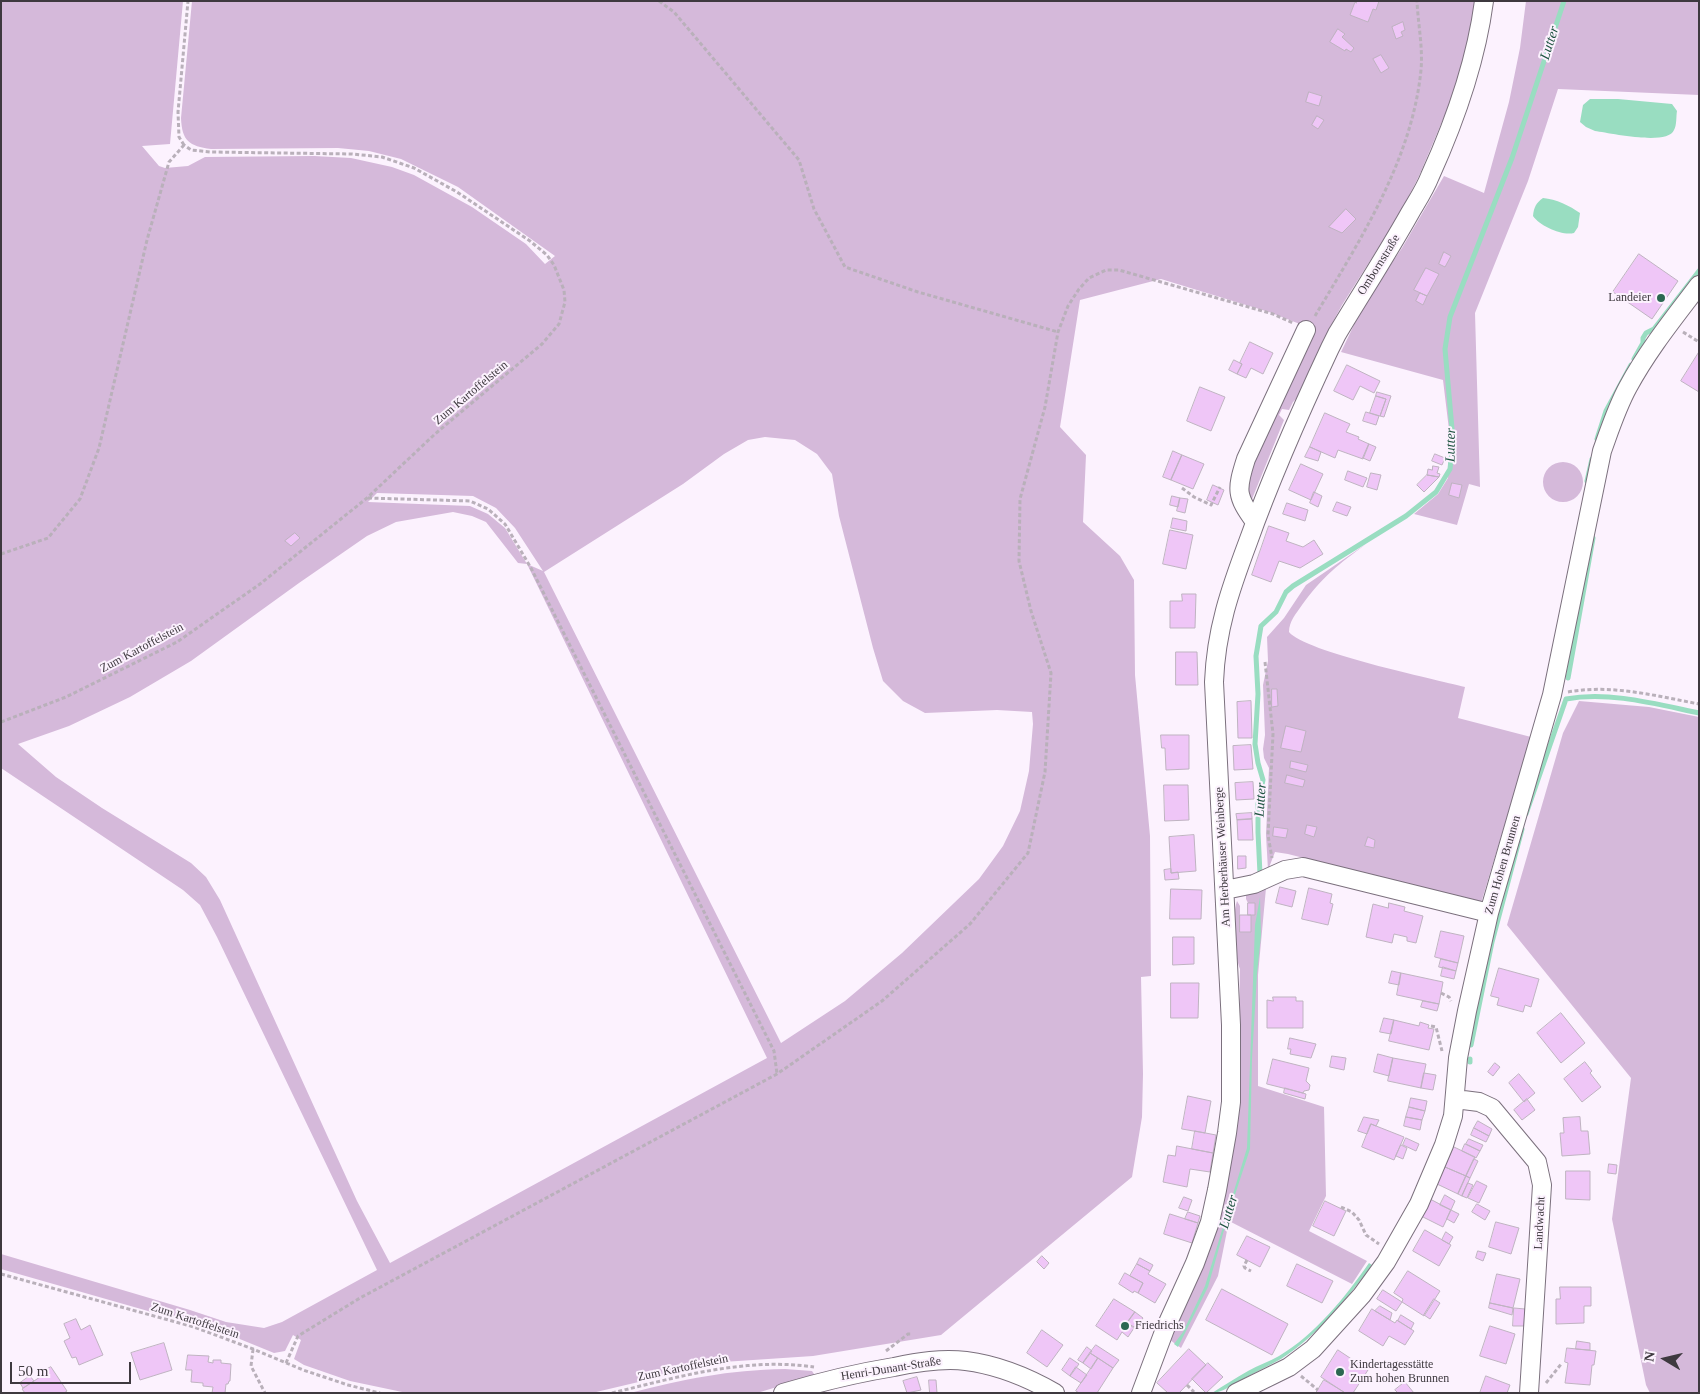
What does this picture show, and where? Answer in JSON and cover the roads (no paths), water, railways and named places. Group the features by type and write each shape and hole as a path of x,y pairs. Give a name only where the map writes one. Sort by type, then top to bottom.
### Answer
{"street":[{"name":"Ombornstraße","path":"1255,522 1283,449 1336,334 1397,237 1430,177 1462,94 1477,44 1484,1"},
{"name":"Zum Hohen Brunnen","path":"1236,1393 1289,1367 1313,1349 1362,1295 1392,1253 1419,1204 1444,1146 1450,1130 1455,1099 1462,1032 1489,913 1552,694 1602,452 1628,386 1659,339 1699,285"},
{"path":"1255,522 1244,508 1240,498 1239,487 1242,473 1246,460 1306,330"},
{"name":"Am Herberhäuser Weinberge","path":"1140,1393 1165,1328 1195,1263 1210,1222 1224,1155 1231,1102 1232,1068 1225,890 1214,704 1215,659 1221,620 1255,522"},
{"path":"1225,890 1246,887 1293,868 1308,868 1489,913"},
{"name":"Landwacht","path":"1455,1099 1479,1102 1492,1108 1537,1162 1542,1185 1529,1393"},
{"name":"Henri-Dunant-Straße","path":"783,1393 862,1372 932,1360 966,1360 1001,1368 1056,1393"}],"water":[{"path":"1590,99 1618,99 1672,104 1677,111 1675,128 1669,135 1650,138 1595,131 1580,122 1583,105"},
{"path":"1543,198 1563,203 1580,213 1578,227 1574,233 1558,232 1536,220 1533,216 1534,210"},
{"path":"1260,897 1261,935 1252,1059 1250,1149 1228,1216 1208,1287 1178,1347 1174,1344 1183,1332 1205,1286 1247,1148 1255,925"},
{"path":"1369,1263 1372,1265 1331,1316 1294,1350 1224,1390 1212,1393 1252,1369 1279,1356 1305,1337 1329,1314"}],"waterway":[{"name":"Lutter","path":"1260,874 1258,804 1263,780 1255,744 1258,694 1256,656 1261,626 1276,612 1286,592 1293,586 1406,516 1436,492 1450,469 1453,440 1445,349 1450,317 1512,158 1564,1"},
{"path":"1634,359 1646,333 1654,329 1699,271"},
{"path":"1597,439 1606,411 1631,365"},
{"path":"1587,481 1592,459"},
{"path":"1568,678 1593,538"},
{"path":"1526,814 1566,699 1582,697 1616,698 1699,713"},
{"path":"1471,1045 1492,942 1522,829"}],"place":[{"name":"Landeier","path":"1661,298"},
{"name":"Friedrichs","path":"1125,1326"},
{"name":"Kindertagesstätte Zum hohen Brunnen","path":"1340,1372"}]}
